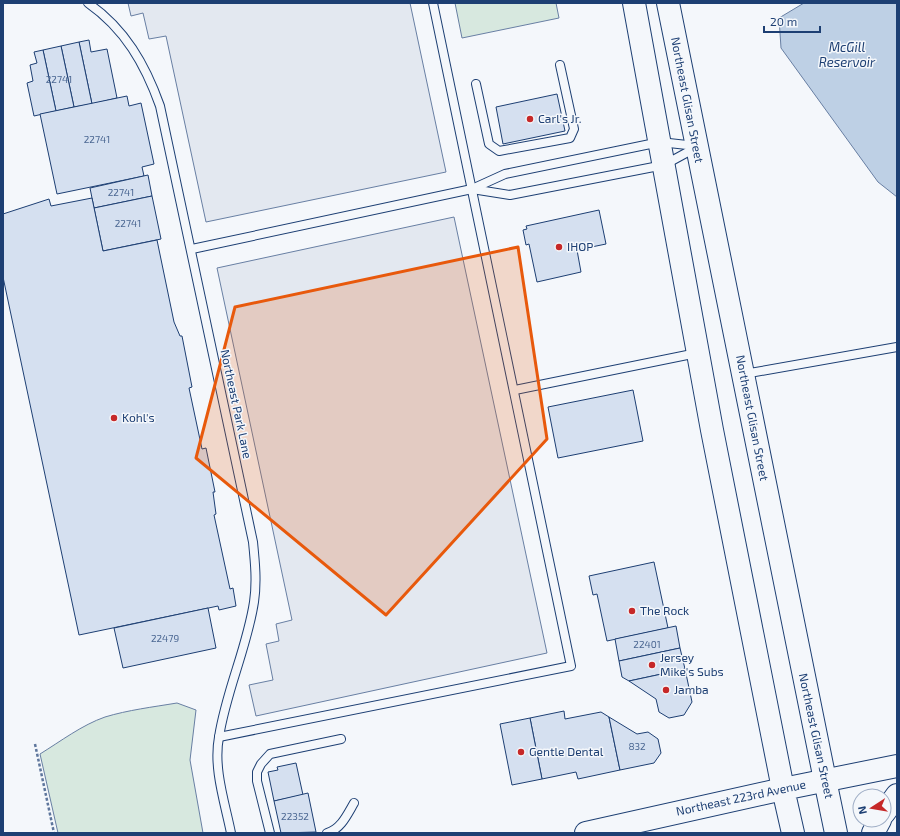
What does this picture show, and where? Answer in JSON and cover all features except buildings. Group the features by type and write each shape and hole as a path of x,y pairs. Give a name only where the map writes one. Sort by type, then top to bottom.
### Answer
{"main road":[{"path":"634,3 698,352 792,833"},
{"name":"Northeast Glisan Street","path":"668,3 836,833"},
{"name":"Northeast 223rd Avenue","path":"586,833 783,789 897,766"}],"lane":[{"name":"Northeast Park Lane","path":"88,3 115,26 145,68 162,112 248,519 255,564 254,601 250,624 219,737 219,771 231,833"},
{"path":"219,737 571,666 433,3"},
{"path":"476,84 489,144 494,149 499,151 570,138 574,129 560,65"},
{"path":"192,249 472,189 505,174 660,142 697,146"},
{"path":"472,189 510,195 664,165 697,146"},
{"path":"743,374 897,347"},
{"path":"514,390 698,352"},
{"path":"270,833 257,781 257,772 261,764 270,754 341,739"},
{"path":"327,833 332,832 344,822 354,803"}],"path":[{"path":"35,744 54,833"}],"highlighted area":[{"path":"518,247 547,439 386,615 196,458 235,307"}],"shaded area":[{"path":"128,3 410,3 446,172 206,222 166,36 149,39 143,13 131,16"},
{"path":"455,3 556,3 559,18 462,38"},
{"path":"454,217 547,653 256,716 249,685 273,680 266,644 279,641 276,624 292,620 217,268"},
{"path":"177,703 196,710 190,760 203,833 58,833 40,754 96,720 132,711"}],"water":[{"name":"McGill Reservoir","path":"804,3 897,3 897,197 878,182 781,48 779,18"}],"place":[{"name":"Carl's Jr.","path":"530,119"},
{"name":"IHOP","path":"559,247"},
{"name":"Kohl's","path":"114,418"},
{"name":"The Rock","path":"632,611"},
{"name":"Jersey Mike's Subs","path":"652,665"},
{"name":"Jamba","path":"666,690"},
{"name":"Gentle Dental","path":"521,752"}]}
